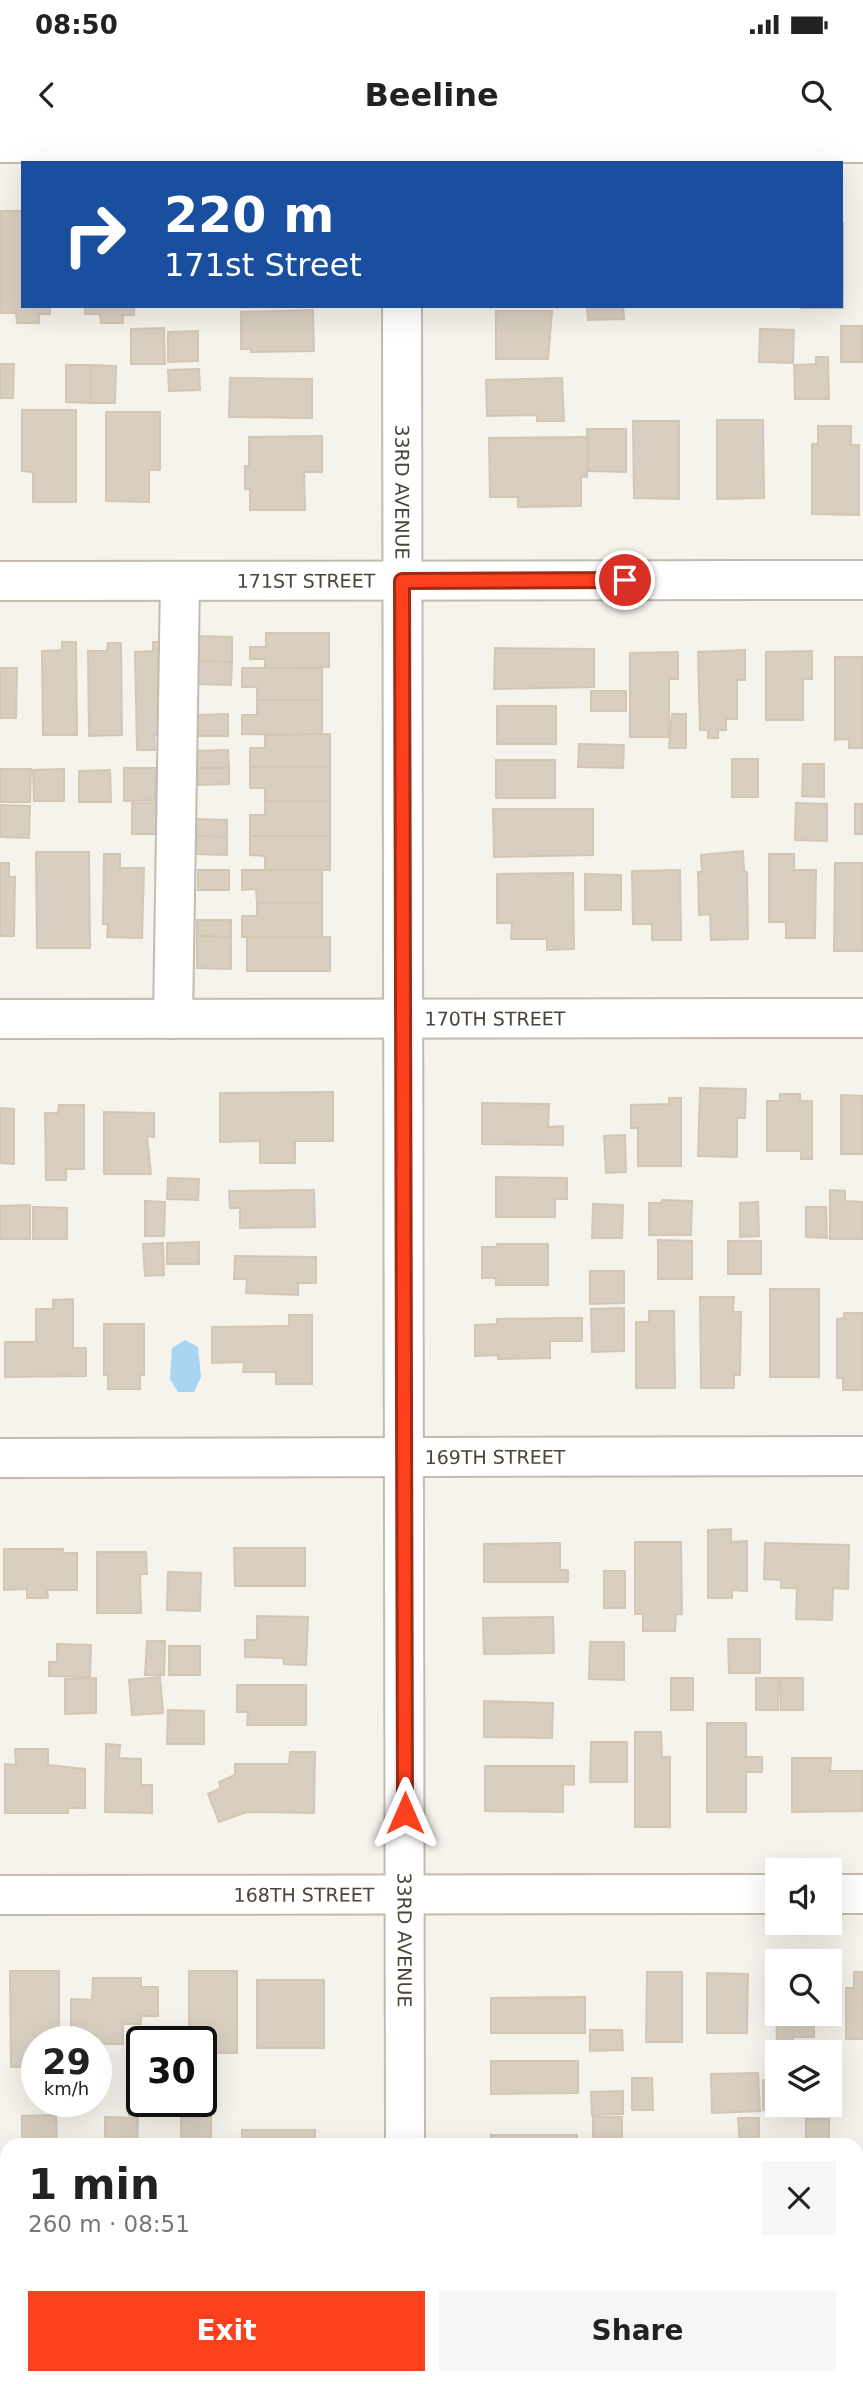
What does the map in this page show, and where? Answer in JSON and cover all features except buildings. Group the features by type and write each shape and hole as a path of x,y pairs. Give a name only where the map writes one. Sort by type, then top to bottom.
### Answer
{"street":[{"path":"0,143 403,149 863,143"},
{"name":"33RD AVENUE","path":"402,308 405,2138"},
{"name":"171ST STREET","path":"0,582 863,580"},
{"path":"173,1019 180,581"},
{"name":"170TH STREET","path":"0,1019 863,1018"},
{"name":"169TH STREET","path":"0,1458 863,1456"},
{"name":"168TH STREET","path":"0,1895 765,1894"},
{"path":"842,1894 863,1894"}],"water":[{"path":"185,1340 198,1347 201,1377 194,1392 178,1392 170,1379 172,1348"}],"route":[{"path":"405,1813 402,581 625,580"}]}
